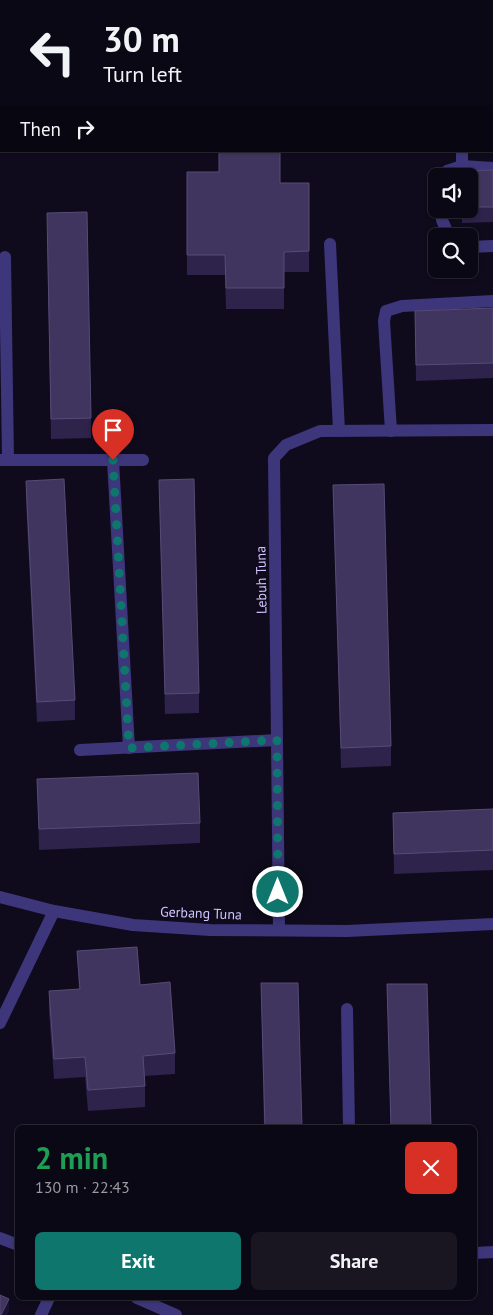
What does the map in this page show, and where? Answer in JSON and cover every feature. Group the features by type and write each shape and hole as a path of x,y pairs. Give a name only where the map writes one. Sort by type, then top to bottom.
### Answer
{"street":[{"path":"462,152 462,166"},
{"path":"456,168 462,166 493,168"},
{"path":"330,244 339,431"},
{"path":"478,247 493,246"},
{"path":"5,257 4,460 143,460"},
{"path":"391,431 384,321 386,310 402,306 493,301"},
{"name":"Lebuh Tuna","path":"279,930 274,458 286,444 320,431 493,430"},
{"path":"113,460 129,748"},
{"path":"80,750 277,740"},
{"name":"Gerbang Tuna","path":"0,897 54,911 133,925 210,930 347,931 493,924"},
{"path":"0,1023 54,911"},
{"path":"347,1009 349,1125"},
{"path":"0,1238 15,1244"},
{"path":"477,1253 493,1252"},
{"path":"41,1315 48,1300"},
{"path":"141,1300 176,1315"}],"building":[{"path":"219,152 280,152 280,183 309,183 309,251 284,252 284,288 226,288 225,255 187,255 187,172 219,172"},
{"path":"478,170 493,170 493,207 478,207"},
{"path":"87,212 91,418 51,419 47,213"},
{"path":"493,308 493,363 416,365 415,311"},
{"path":"64,479 75,700 37,702 26,481"},
{"path":"194,479 199,693 165,694 159,480"},
{"path":"384,484 391,746 341,748 333,485"},
{"path":"198,773 200,823 39,829 37,779"},
{"path":"493,809 493,850 394,854 393,813"},
{"path":"137,947 140,985 170,982 175,1053 143,1056 145,1086 88,1090 85,1057 54,1059 49,991 80,989 77,951"},
{"path":"261,983 298,983 302,1125 265,1125"},
{"path":"387,984 427,984 431,1125 391,1125"},
{"path":"0,1295 9,1299 1,1315 0,1315"}],"route":[{"path":"113,460 129,748 277,740 278,892"}]}
